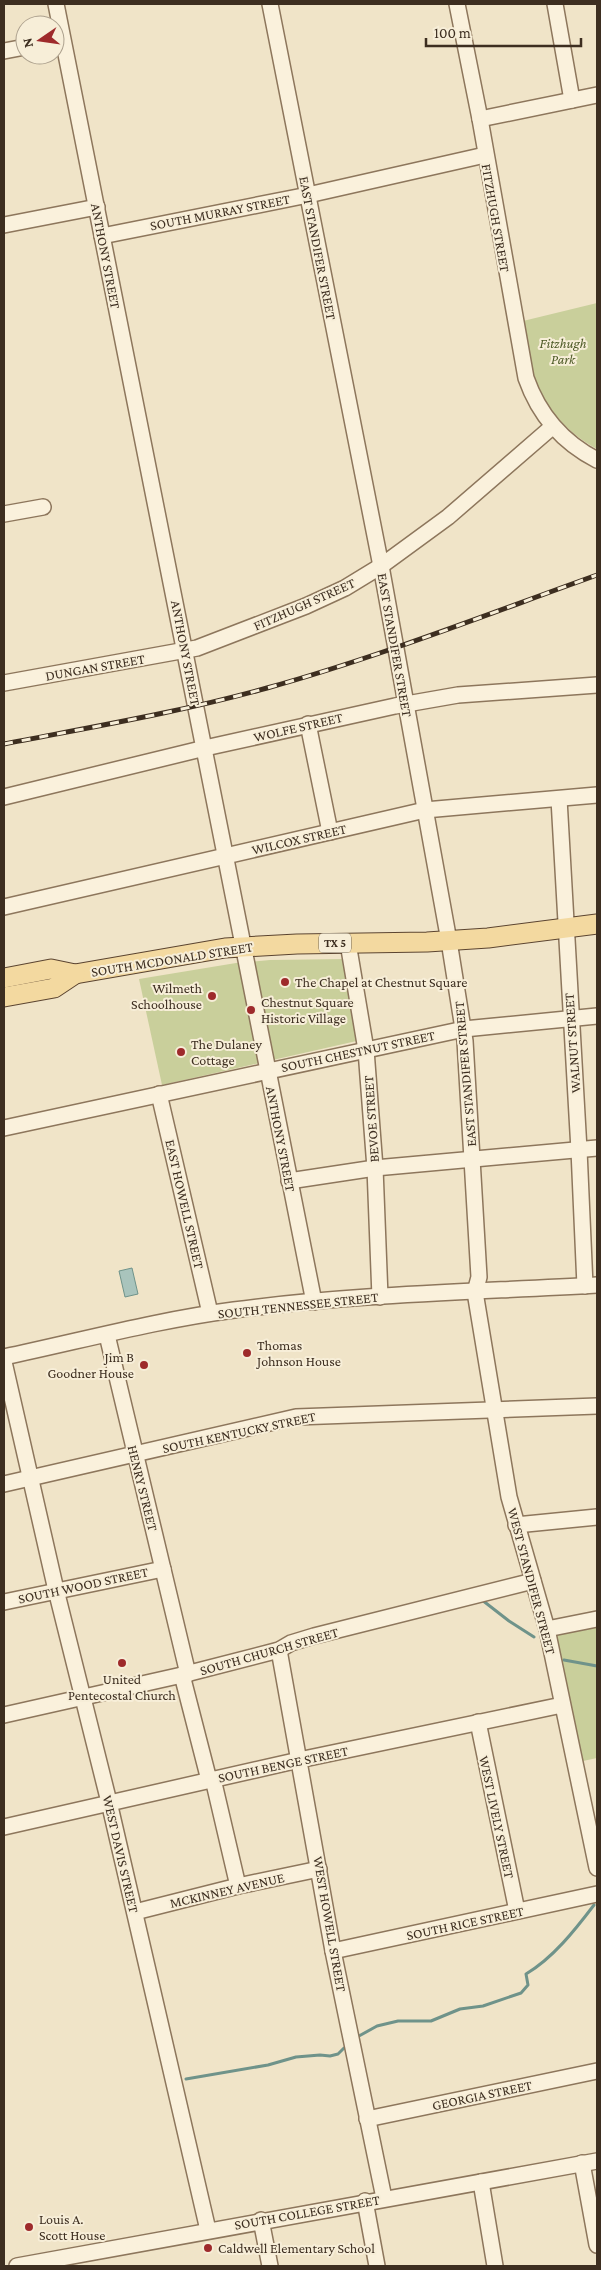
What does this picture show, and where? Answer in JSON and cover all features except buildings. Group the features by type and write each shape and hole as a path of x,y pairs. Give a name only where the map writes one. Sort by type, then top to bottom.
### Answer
{"main road":[{"name":"SOUTH MCDONALD STREET","path":"4,978 51,969 75,974 195,953 244,947 449,941 597,924"},
{"name":"SOUTH MCDONALD STREET","path":"4,997 54,988 75,974"}],"street":[{"name":"EAST STANDIFER STREET","path":"270,4 381,566 464,1029 479,1277 474,1292"},
{"name":"FITZHUGH STREET","path":"456,4 480,119 523,368 532,395 552,426 570,442 597,460"},
{"path":"556,4 572,100"},
{"name":"ANTHONY STREET","path":"64,65 97,207 314,1302"},
{"path":"480,119 597,96"},
{"name":"SOUTH MURRAY STREET","path":"102,236 308,195 485,155"},
{"path":"4,225 97,207"},
{"name":"FITZHUGH STREET","path":"186,650 201,647 306,606 345,588 381,566 448,517 552,426"},
{"path":"4,514 43,507"},
{"name":"DUNGAN STREET","path":"4,683 186,650"},
{"name":"WOLFE STREET","path":"4,797 308,724 458,695 597,685"},
{"path":"308,724 330,832"},
{"name":"WILCOX STREET","path":"4,907 425,810 597,795"},
{"name":"WALNUT STREET","path":"559,799 570,1019 591,1286"},
{"name":"BEVOE STREET","path":"348,943 366,1050 375,1168 380,1296"},
{"name":"SOUTH CHESTNUT STREET","path":"4,1128 464,1029 597,1016"},
{"name":"EAST HOWELL STREET","path":"159,1094 210,1313"},
{"path":"289,1181 375,1168 597,1148"},
{"name":"SOUTH TENNESSEE STREET","path":"4,1358 210,1313 380,1296 591,1286"},
{"name":"WEST STANDIFER STREET","path":"474,1292 508,1496 547,1629 597,1868"},
{"name":"HENRY STREET","path":"107,1335 180,1640 185,1674"},
{"name":"WEST DAVIS STREET","path":"4,1362 56,1590 135,1912 208,2230"},
{"name":"SOUTH KENTUCKY STREET","path":"4,1484 314,1415 494,1411 597,1406"},
{"path":"516,1525 597,1517"},
{"name":"SOUTH WOOD STREET","path":"4,1602 163,1569"},
{"name":"SOUTH CHURCH STREET","path":"4,1714 185,1674 280,1650 291,1642 533,1582"},
{"path":"547,1629 597,1618"},
{"name":"WEST HOWELL STREET","path":"280,1650 334,1951 384,2198"},
{"path":"185,1674 238,1886"},
{"name":"SOUTH BENGE STREET","path":"4,1827 299,1760 562,1704"},
{"name":"WEST LIVELY STREET","path":"478,1722 517,1911"},
{"name":"MCKINNEY AVENUE","path":"135,1912 238,1886 320,1869"},
{"name":"SOUTH RICE STREET","path":"334,1951 597,1894"},
{"name":"GEORGIA STREET","path":"368,2119 597,2071"},
{"name":"SOUTH COLLEGE STREET","path":"17,2266 261,2220 597,2161"},
{"path":"582,2164 597,2245"},
{"path":"481,2182 495,2266"},
{"path":"365,2202 377,2266"},
{"path":"261,2220 270,2266"}],"green space":[{"name":"Fitzhugh Park","path":"597,303 597,449 565,426 542,395 530,365 523,321"},
{"name":"Chestnut Square Historic Village","path":"346,959 361,1040 162,1085 139,979 236,963 270,960"},
{"path":"597,1624 597,1758 583,1761 555,1631"}],"water":[{"path":"132,1268 138,1294 125,1297 119,1271"}],"waterway":[{"path":"482,1600 534,1637"},
{"path":"564,1660 597,1666"},
{"path":"359,2036 377,2026 398,2021 431,2021 460,2009 483,2006 521,1993 528,1985 526,1974 554,1952 594,1905"},
{"path":"186,2079 268,2065 296,2057 330,2056 338,2054 344,2048"}],"railway":[{"path":"4,744 169,712 267,688 392,649 597,575"}],"place":[{"name":"The Chapel at Chestnut Square","path":"285,982"},
{"name":"Wilmeth Schoolhouse","path":"212,996"},
{"name":"Chestnut Square Historic Village","path":"251,1010"},
{"name":"The Dulaney Cottage","path":"181,1052"},
{"name":"Thomas Johnson House","path":"247,1353"},
{"name":"Jim B Goodner House","path":"144,1365"},
{"name":"United Pentecostal Church","path":"122,1663"},
{"name":"Louis A. Scott House","path":"29,2227"},
{"name":"Caldwell Elementary School","path":"208,2248"}]}
